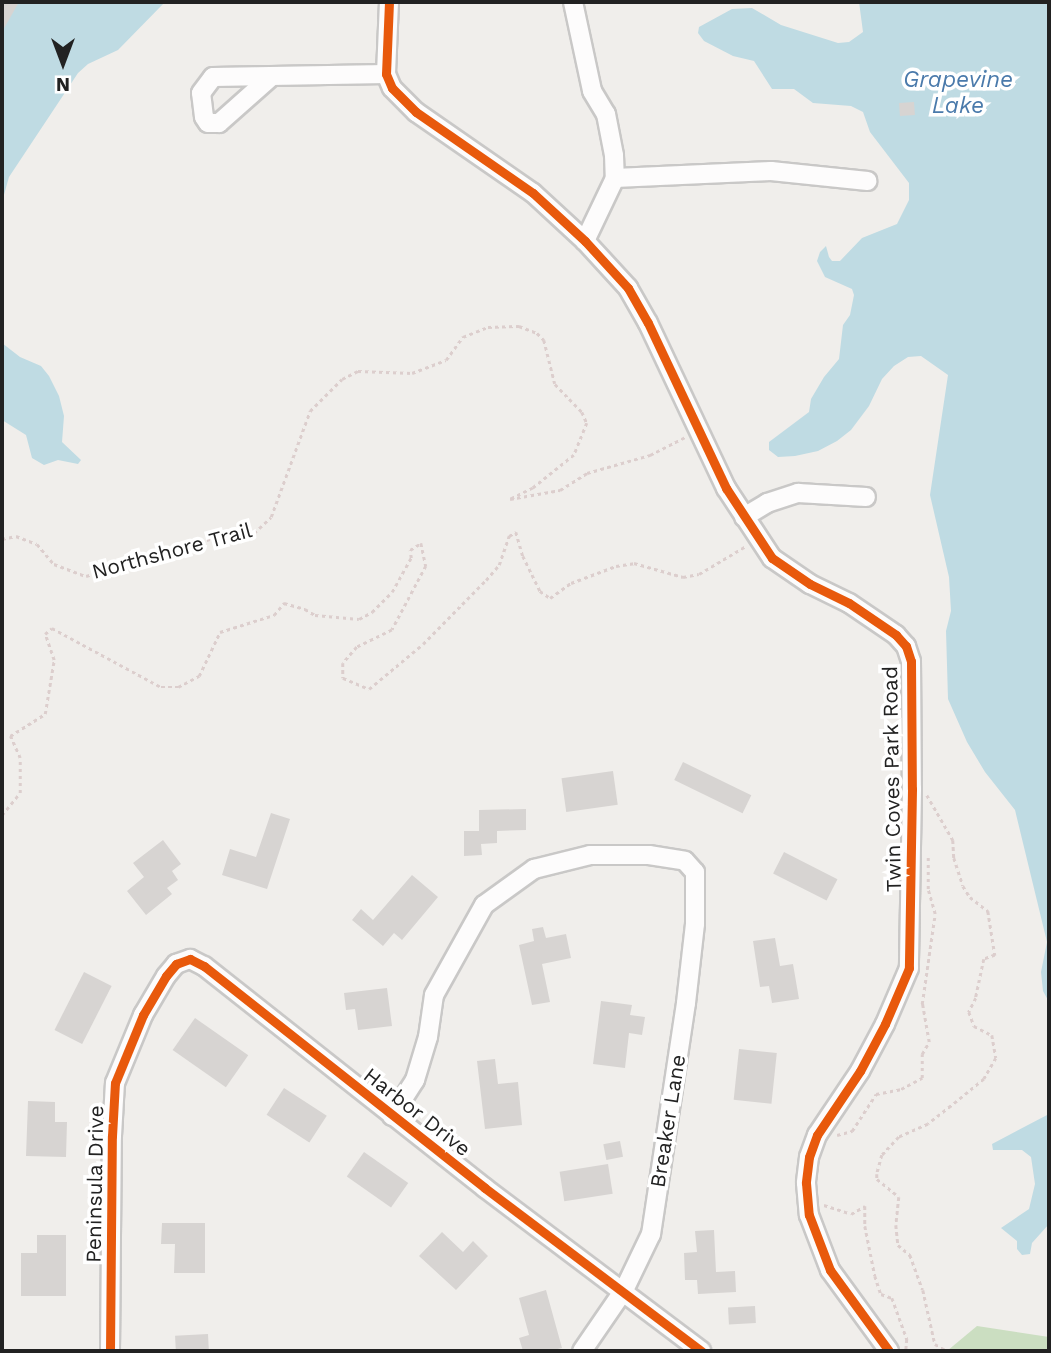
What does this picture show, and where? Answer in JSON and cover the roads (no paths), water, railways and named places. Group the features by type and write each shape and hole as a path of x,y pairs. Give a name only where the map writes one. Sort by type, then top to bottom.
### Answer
{"street":[{"path":"272,76 386,74 388,2"},
{"path":"573,2 592,91 606,114 610,130 615,178 585,241"},
{"name":"Twin Coves Park Road","path":"386,74 392,88 416,112 533,193 585,241 628,288 648,323 698,433 744,517 772,558 784,568 849,603 896,635 906,646 911,661 909,968 885,1024 860,1070 817,1135 809,1157 806,1183 809,1215 830,1270 889,1351"},
{"path":"615,178 771,171 867,181"},
{"path":"744,517 767,503 798,493 866,497"},
{"name":"Breaker Lane","path":"392,1115 415,1080 429,1037 434,995 484,905 534,869 590,855 649,855 685,861 695,872 695,924 686,1003 651,1234 641,1260 624,1290 582,1351"},
{"name":"Harbor Drive","path":"190,959 204,966 392,1115 701,1351"},
{"name":"Peninsula Drive","path":"110,1351 111,1136 116,1083 143,1015 166,975 176,964 190,959"}],"water":[{"path":"2,2 165,2 118,50 88,64 78,73 9,177 2,202"},
{"name":"Grapevine Lake","path":"859,2 1049,2 1049,1002 1043,991 1041,972 1047,942 1015,810 985,772 967,742 948,699 946,631 951,611 949,577 930,495 948,375 921,356 908,357 894,366 882,379 869,406 851,430 837,441 818,451 795,456 778,457 769,450 769,442 809,412 811,399 839,359 843,325 850,315 854,295 852,289 825,277 817,261 820,252 826,246 832,261 840,261 862,238 897,224 909,200 909,183 870,132 863,112 851,106 813,103 794,89 772,89 754,61 733,56 704,41 698,33 699,27 732,9 752,8 781,25 838,43 849,42 863,32"},
{"path":"2,343 20,357 41,366 49,376 59,396 64,416 62,442 81,460 78,464 58,460 44,465 32,458 26,435 2,420"},
{"path":"1049,1114 1049,1224 1032,1243 1030,1254 1022,1255 1017,1249 1017,1241 1001,1228 1029,1209 1035,1184 1031,1157 1022,1150 993,1150 992,1144"}]}
